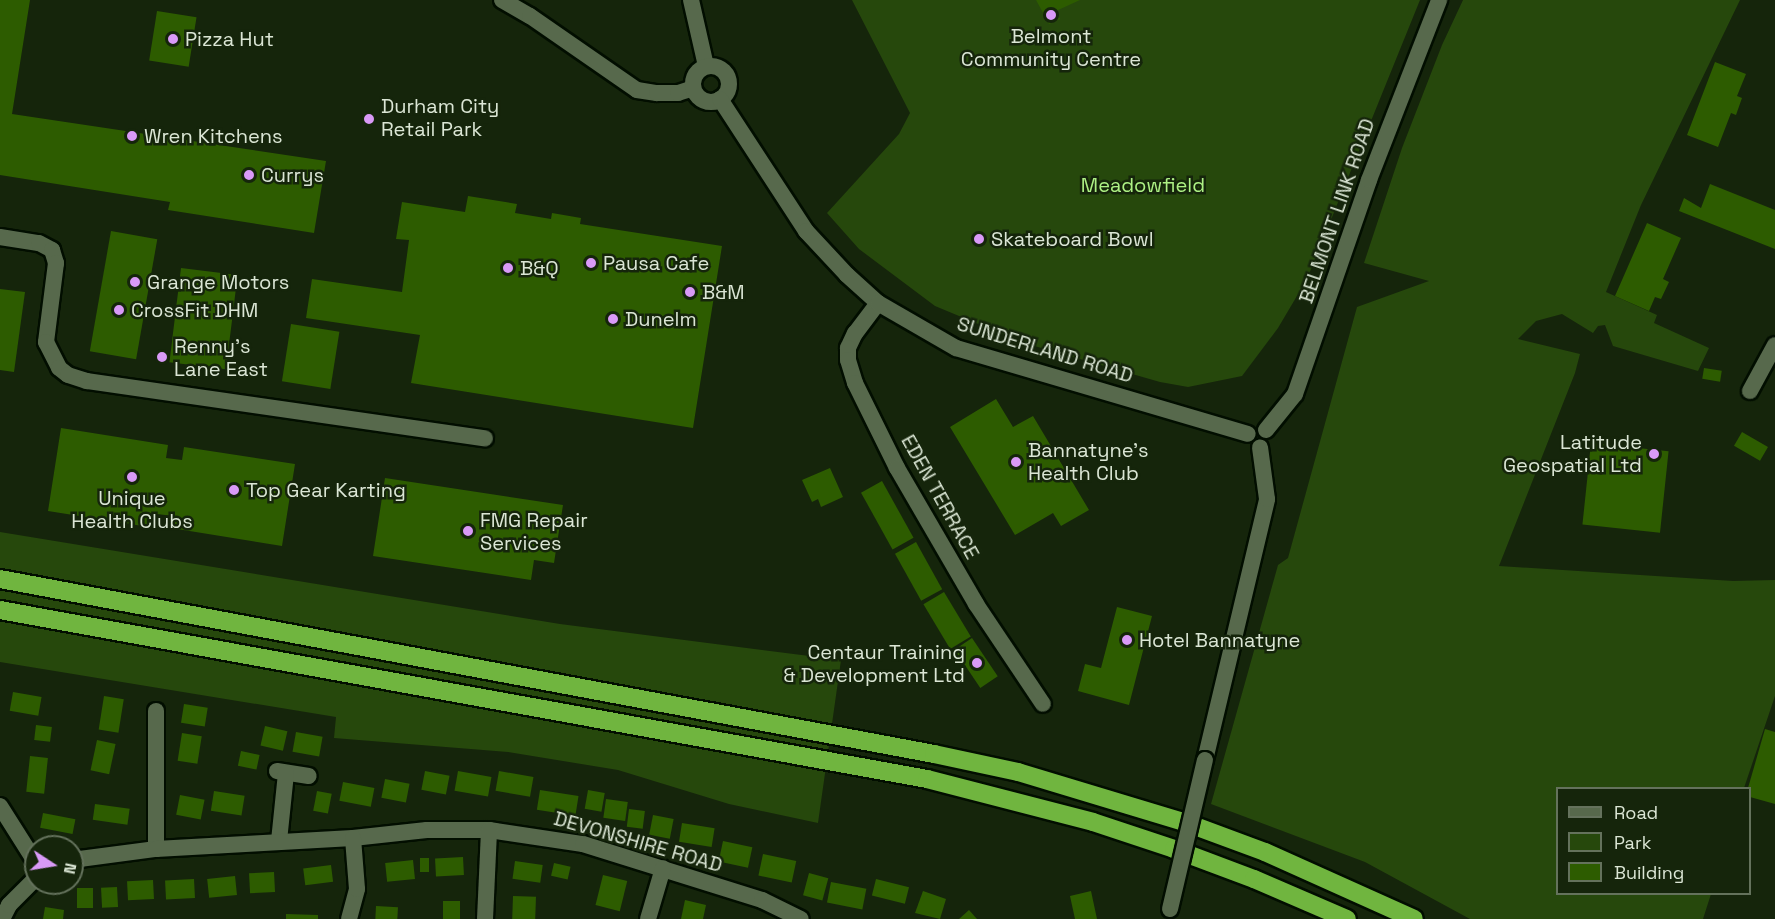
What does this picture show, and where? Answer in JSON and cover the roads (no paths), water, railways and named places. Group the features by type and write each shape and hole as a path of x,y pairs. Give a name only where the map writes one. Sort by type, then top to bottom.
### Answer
{"highway":[{"path":"0,579 910,749 1018,772 1101,795 1194,826 1264,852 1414,919"},
{"path":"0,610 938,781 1093,822 1174,849 1254,879 1347,919"}],"street":[{"path":"502,0 530,16 637,90 667,93 693,88"},
{"path":"691,0 706,66"},
{"name":"BELMONT LINK ROAD","path":"1266,430 1295,394 1369,180 1439,0"},
{"path":"706,66 717,67 726,75 728,88 720,99 714,101 701,99 693,88 697,72 706,66"},
{"name":"SUNDERLAND ROAD","path":"720,99 806,231 847,275 878,303 956,348 1177,411 1248,434"},
{"path":"0,237 39,243 52,250 56,263 46,342 59,368 68,375 87,381 485,438"},
{"name":"EDEN TERRACE","path":"878,303 855,333 848,348 848,360 855,383 897,468 970,594 1043,704"},
{"path":"1750,391 1775,345"},
{"path":"1254,427 1266,430 1267,442 1260,447 1251,444 1248,434 1254,427"},
{"path":"1169,914 1267,499 1260,447"},
{"path":"156,711 156,849"},
{"path":"279,841 281,772 309,776"},
{"path":"0,806 24,844"},
{"name":"DEVONSHIRE ROAD","path":"84,858 156,849 353,838 427,830 489,830 584,844 762,900 801,919"},
{"path":"485,919 489,830"},
{"path":"350,919 357,889 353,838"},
{"path":"648,919 663,868"},
{"path":"2,919 9,905 24,890"}],"place":[{"name":"Belmont Community Centre","path":"1051,15"},
{"name":"Pizza Hut","path":"173,39"},
{"name":"Durham City Retail Park","path":"369,119"},
{"name":"Wren Kitchens","path":"132,136"},
{"name":"Currys","path":"249,175"},
{"name":"Skateboard Bowl","path":"979,239"},
{"name":"Pausa Cafe","path":"591,263"},
{"name":"B&Q","path":"508,268"},
{"name":"Grange Motors","path":"135,282"},
{"name":"B&M","path":"690,292"},
{"name":"CrossFit DHM","path":"119,310"},
{"name":"Dunelm","path":"613,319"},
{"name":"Renny's Lane East","path":"162,357"},
{"name":"Latitude Geospatial Ltd","path":"1654,454"},
{"name":"Bannatyne's Health Club","path":"1016,462"},
{"name":"Unique Health Clubs","path":"132,477"},
{"name":"Top Gear Karting","path":"234,490"},
{"name":"FMG Repair Services","path":"468,531"},
{"name":"Hotel Bannatyne","path":"1127,640"},
{"name":"Centaur Training & Development Ltd","path":"977,663"}],"park label":[{"name":"Meadowfield","path":"1143,185"}]}
